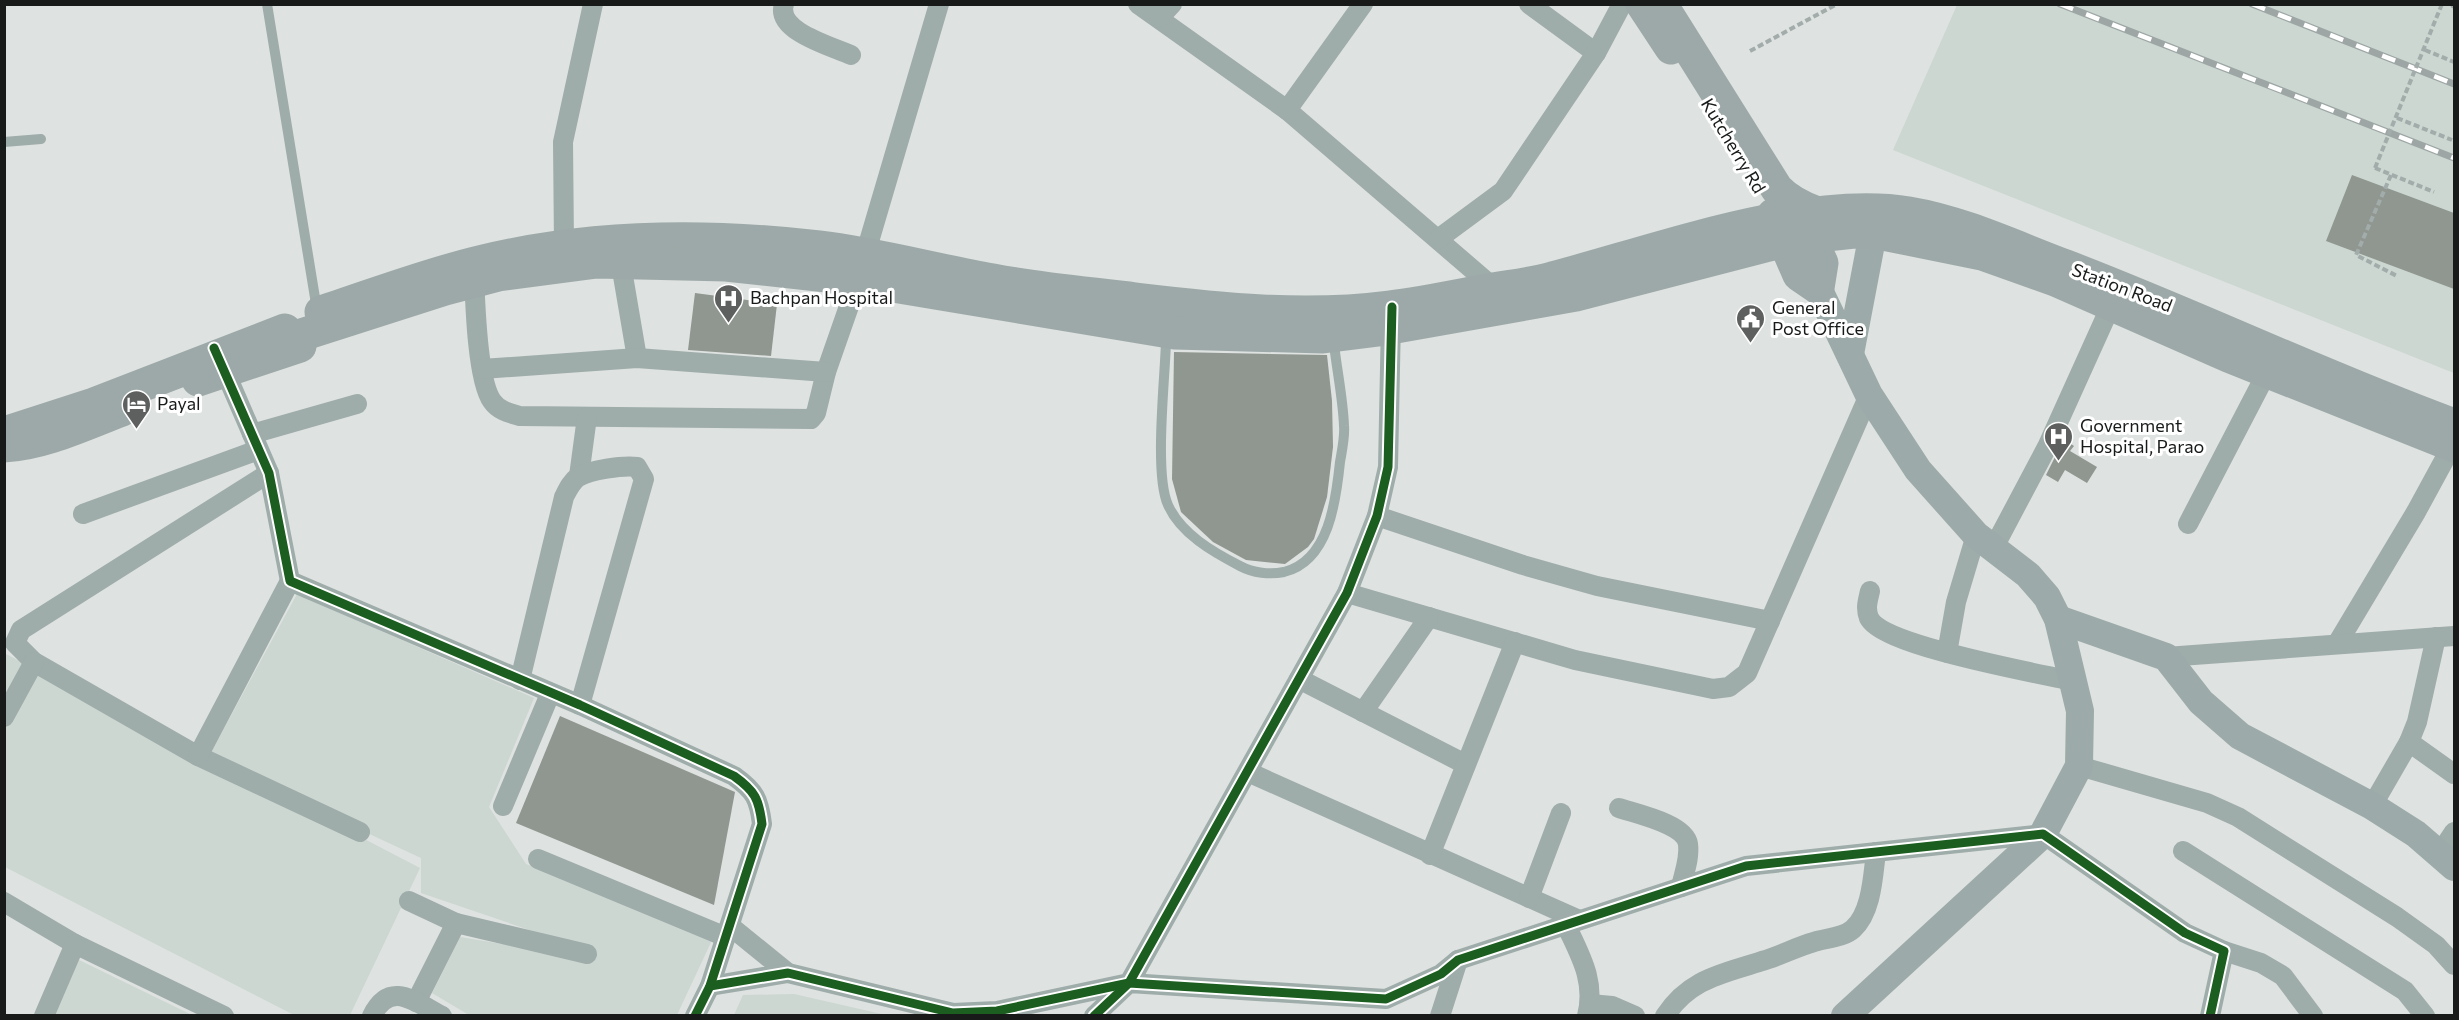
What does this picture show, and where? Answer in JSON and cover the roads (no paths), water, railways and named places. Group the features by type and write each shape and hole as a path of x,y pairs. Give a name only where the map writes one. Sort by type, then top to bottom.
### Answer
{"highway":[{"name":"Kutcherry Rd","path":"1642,4 1748,166 1788,218"},
{"path":"1661,4 1777,189 1789,201 1834,217 1957,238 2002,251 2081,280 2453,444"},
{"path":"1676,4 1775,166 1788,218 1802,249 1822,263 1818,288"},
{"name":"Station Road","path":"1390,323 1494,288 1546,280 1651,250 1788,218 1878,209 1913,214 1948,223 2174,308 2370,394 2453,444"},
{"path":"4,433 94,404 255,341 341,311 454,277 527,260 634,250 716,250 871,268 1187,318 1310,324 1475,304 1571,284 1764,231 1834,217"},
{"path":"4,419 238,357 488,278 597,262 726,265 845,278 1175,333 1323,337 1379,330 1576,296 1799,238 1854,232 1883,234 1982,254 2044,276 2229,356 2453,444"},
{"path":"4,446 18,445 67,431 238,357 564,245 709,240 815,247 995,281 1210,309 1293,312 1390,323"},
{"name":"Station Road","path":"1390,323 1488,323 1568,306 1802,249 1871,244 1901,246 1947,254 2017,275 2263,380 2453,444"},
{"path":"238,357 317,313 474,276 553,275 622,270 710,274 855,290 1166,342 1235,345 1334,344 1390,323"}],"street":[{"path":"564,245 563,142 593,4"},
{"path":"784,4 782,12 784,22 795,30 851,55"},
{"path":"474,276 482,369 488,393 501,410 520,416 811,419 816,412 826,372 855,290 939,4"},
{"path":"1138,4 1165,11 1287,110 1494,288"},
{"path":"1287,110 1363,4"},
{"path":"1529,4 1596,53"},
{"path":"1438,239 1503,190 1596,53 1622,4"},
{"path":"1850,354 1878,209"},
{"path":"622,270 637,358"},
{"path":"1818,288 1869,395 1917,470 1984,542 2028,575 2047,597 2058,619 2080,711 2079,766 2043,834 1845,1016"},
{"path":"1947,653 1956,602 1984,542 2047,447 2108,312"},
{"path":"1094,1016 1129,983 1347,593 1377,516 1388,467 1390,323"},
{"path":"198,756 290,581 268,473 255,442 238,357"},
{"path":"482,369 637,358 826,372"},
{"path":"2188,524 2263,380"},
{"path":"1347,593 1575,660 1713,689 1729,687 1747,673 1869,395"},
{"path":"83,514 255,442 357,404"},
{"path":"579,476 587,417"},
{"path":"2337,644 2416,512 2453,444"},
{"path":"520,680 564,497 570,484 579,476 626,466 637,467 644,479 580,705"},
{"path":"268,473 21,630 15,643 34,662 198,756 360,832"},
{"path":"1377,516 1523,565 1597,586 1770,621"},
{"path":"290,581 580,705 735,776 746,784 759,800 762,824 710,986 695,1016"},
{"path":"1870,591 1866,607 1869,619 1879,628 1947,653 2072,681"},
{"path":"1363,712 1429,617"},
{"path":"2058,619 2166,657 2445,637 2409,742 2372,806"},
{"path":"1430,855 1515,642"},
{"path":"2166,657 2201,702 2240,736 2372,806 2450,851"},
{"path":"4,717 34,662"},
{"path":"1299,679 1465,764"},
{"path":"503,806 550,694"},
{"path":"2409,742 2454,774"},
{"path":"2079,766 2207,803 2238,818 2397,917 2436,945 2454,965"},
{"path":"1248,772 1529,898 1572,922 1588,972 1589,1010 1612,1006 1635,1016"},
{"path":"1619,808 1671,826 1683,833 1688,843 1688,858 1681,887"},
{"path":"1529,898 1561,813"},
{"path":"710,986 788,974 953,1013 966,1014 997,1011 1129,983 1384,1007 1441,974 1458,960 1746,866 2043,834 2186,933 2224,951 2261,963 2283,976 2313,1016"},
{"path":"2183,851 2405,991 2425,1016"},
{"path":"1665,1016 1672,1005 1706,978 1766,960 1786,950 1841,936 1852,930 1862,917 1870,890 1876,852"},
{"path":"538,859 728,931 788,974"},
{"path":"409,901 456,923 587,954"},
{"path":"4,903 75,944 224,1016"},
{"path":"416,1002 456,923"},
{"path":"44,1016 75,944"},
{"path":"2210,1016 2224,951"},
{"path":"1440,1016 1458,960"},
{"path":"372,1016 378,1003 388,996 401,995 442,1016"}],"lane":[{"path":"267,4 317,313"},
{"path":"4,142 41,139"},
{"path":"1166,342 1161,472 1167,504 1182,525 1212,551 1244,568 1272,574 1298,568 1314,553 1326,532 1336,497 1344,428 1334,344"}],"railway":[{"path":"2060,4 2454,158"},
{"path":"2252,4 2454,84"}],"place":[{"name":"Bachpan Hospital","path":"729,324"},
{"name":"General Post Office","path":"1751,344"},
{"name":"Payal","path":"136,430"},
{"name":"Government Hospital, Parao","path":"2059,462"}]}
